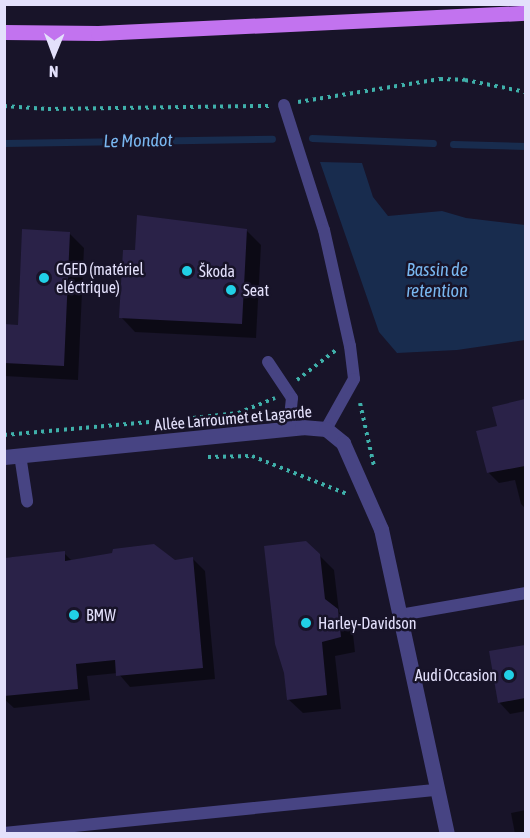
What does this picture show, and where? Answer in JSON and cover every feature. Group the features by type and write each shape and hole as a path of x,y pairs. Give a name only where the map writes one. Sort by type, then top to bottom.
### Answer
{"main road":[{"path":"4,32 98,33 525,13"}],"street":[{"name":"Allée Larroumet et Lagarde","path":"4,457 289,429 326,429 343,443 381,529 447,834"}],"lane":[{"path":"285,110 324,230 349,340 354,379 326,429"},
{"path":"268,362 288,388 292,398 289,429"},
{"path":"20,455 27,501"},
{"path":"400,615 525,593"},
{"path":"4,833 437,790"}],"path":[{"path":"4,106 71,109 285,110 440,79 465,80 525,92"},
{"path":"182,419 238,413 278,397 349,340"},
{"path":"354,379 377,474"},
{"path":"4,435 159,421"},
{"path":"199,458 252,456 357,498"}],"water":[{"name":"Bassin de retention","path":"320,162 362,163 373,197 388,216 442,211 466,218 525,225 525,340 457,350 397,353 379,332"}],"building":[{"path":"137,215 247,229 242,324 119,318 123,250 135,250"},
{"name":"CGED (matériel eléctrique)","path":"22,229 70,232 64,366 4,363 4,324 18,325"},
{"path":"525,399 525,466 487,473 476,431 497,426 492,407"},
{"name":"Harley-Davidson","path":"306,541 320,554 325,599 338,609 341,637 322,642 327,695 287,700 284,673 275,644 264,546"},
{"name":"BMW","path":"154,544 175,560 193,557 203,668 116,676 115,660 76,664 78,689 4,696 4,558 65,551 65,561 112,553 113,549"},
{"name":"Audi Occasion","path":"525,645 525,698 498,703 489,651"}],"waterway":[{"path":"312,138 433,143"},
{"name":"Le Mondot","path":"4,143 272,139"},
{"path":"453,144 526,146"}],"place":[{"name":"Škoda","path":"187,271"},
{"name":"CGED (matériel eléctrique)","path":"44,278"},
{"name":"Seat","path":"231,290"},
{"name":"BMW","path":"74,615"},
{"name":"Harley-Davidson","path":"306,623"},
{"name":"Audi Occasion","path":"509,675"}]}
